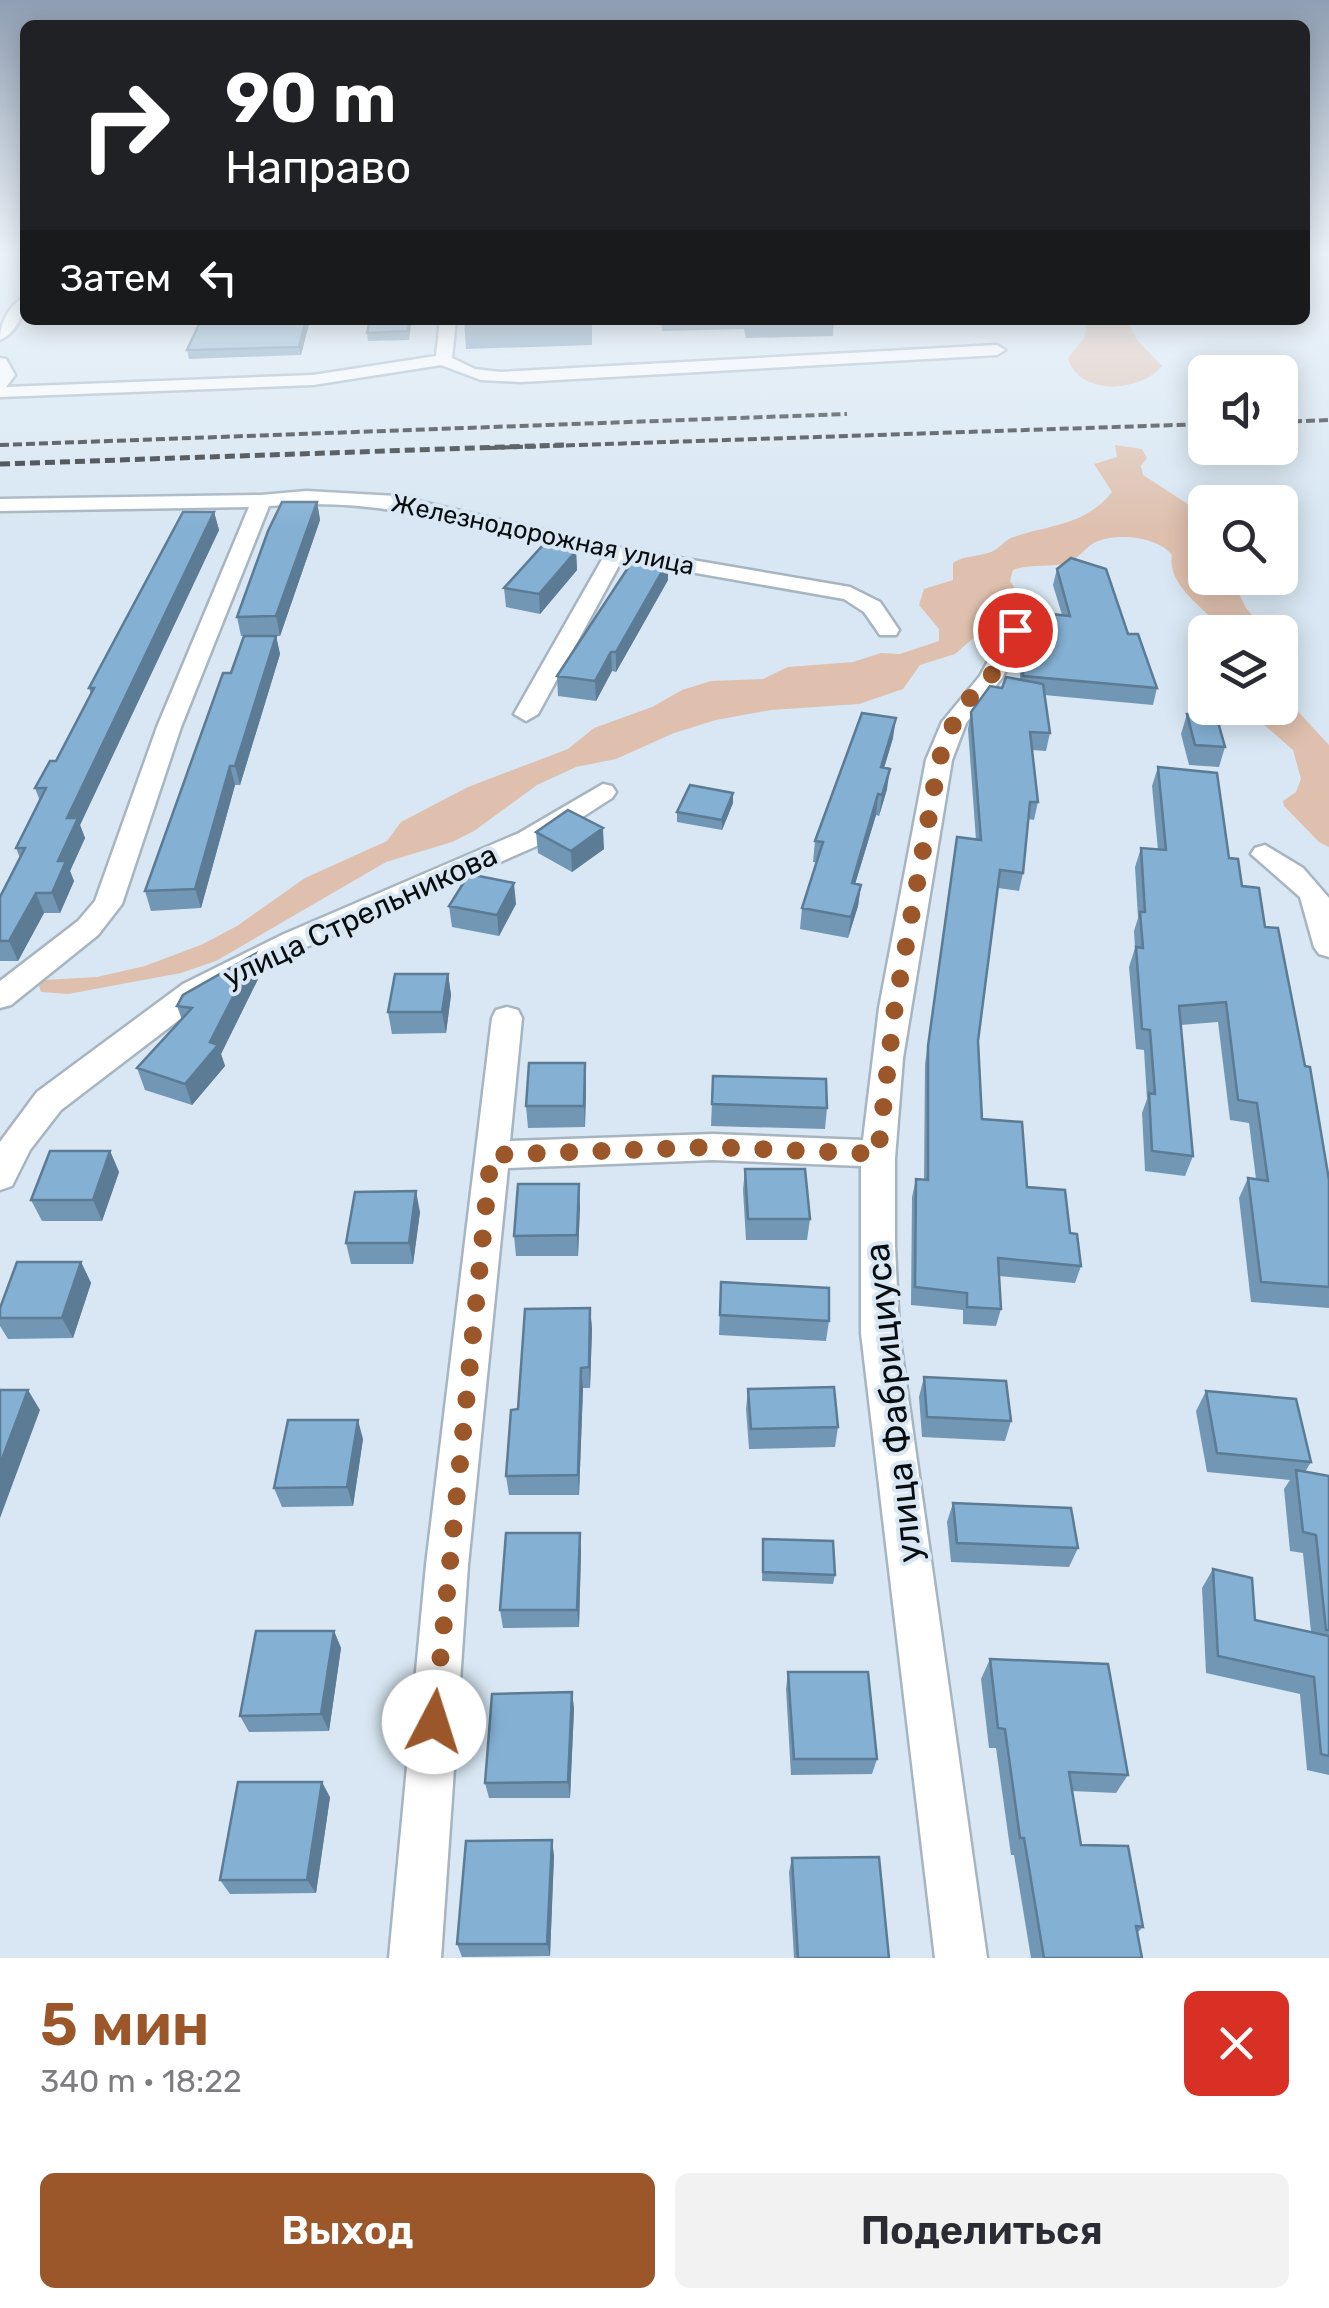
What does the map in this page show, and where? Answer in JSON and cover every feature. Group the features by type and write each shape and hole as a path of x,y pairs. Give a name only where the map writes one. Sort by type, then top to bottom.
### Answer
{"street":[{"path":"444,360 445,346"},
{"path":"0,392 312,380 444,360 460,371 476,375 521,377 996,350"},
{"path":"0,363 7,375 0,383"},
{"name":"Железнодорожная улица","path":"0,506 262,501 304,496 388,501 456,513 616,552 850,594 872,607 888,630"},
{"path":"0,997 88,928 108,904 169,727 262,501"},
{"path":"526,714 616,552"},
{"name":"улица Фабрициуса","path":"961,1958 880,1333 875,1230 878,1154 894,1013 939,760 954,722 990,678 1015,630"},
{"name":"улица Стрельникова","path":"0,1176 17,1142 48,1102 194,992 294,941 529,839 602,792"},
{"path":"1265,854 1304,881 1322,902 1329,947"},
{"path":"414,1958 447,1565 507,1018"},
{"path":"491,1155 712,1147 878,1154"}],"shaded area":[{"path":"1077,346 1143,346 1162,366 1139,381 1110,386 1084,379 1068,358"},
{"path":"1115,445 1142,449 1147,458 1141,466 1143,475 1188,504 1188,595 1240,595 1252,615 1208,615 1190,598 1182,588 1172,566 1172,555 1157,544 1127,537 1098,541 1066,563 1013,570 1010,581 1016,590 994,608 992,622 955,654 920,665 903,689 859,704 771,710 716,720 674,733 616,759 576,767 537,785 474,831 452,842 386,862 216,961 181,973 68,994 41,992 43,980 97,977 145,966 203,944 237,926 305,878 387,841 401,822 468,787 568,749 594,728 652,707 682,690 711,681 763,679 788,667 853,662 881,653 900,654 939,641 939,629 919,605 924,589 953,580 953,563 958,560 991,552 1011,538 1090,512 1112,492 1094,464 1117,457"},
{"path":"1298,712 1329,745 1329,847 1319,842 1284,806 1283,801 1296,792 1301,779 1293,750 1264,725 1298,725"}],"building":[{"path":"189,346 299,346 299,347 187,350"},
{"path":"282,502 317,502 276,616 237,617 268,531"},
{"path":"183,512 214,512 67,818 78,818 58,861 66,861 52,893 36,893 9,941 0,941 0,897 25,848 16,848 46,788 35,788 50,761 56,761 94,688 89,688"},
{"path":"544,544 576,551 539,594 504,588"},
{"path":"635,557 668,561 616,652 611,652 595,681 557,676"},
{"path":"1071,558 1106,569 1128,634 1138,634 1157,688 1023,676 1023,635 1025,631 1031,632 1032,612 1070,616 1057,569"},
{"path":"244,636 276,636 235,766 230,766 195,889 145,891 223,673 231,673"},
{"path":"1006,677 1043,684 1050,733 1030,732 1038,802 1030,802 1023,873 1000,870 978,1041 982,1119 1022,1122 1027,1187 1065,1190 1070,1233 1077,1234 1081,1266 998,1258 1001,1309 967,1307 967,1293 915,1287 916,1179 928,1180 928,1046 957,837 981,840 971,712 990,686 1002,688"},
{"path":"862,713 896,718 881,767 890,769 882,795 878,794 852,883 861,885 851,917 802,908 823,842 815,841"},
{"path":"1190,725 1219,725 1225,747 1195,745"},
{"path":"1158,767 1217,773 1229,858 1238,859 1242,886 1259,888 1265,927 1278,928 1305,1066 1310,1067 1329,1180 1329,1287 1261,1282 1248,1178 1268,1181 1257,1103 1238,1100 1226,1002 1179,1006 1193,1156 1152,1151 1149,1093 1155,1094 1150,1030 1142,1029 1136,947 1143,948 1140,912 1145,912 1141,848 1166,850"},
{"path":"690,785 733,793 722,820 677,812"},
{"path":"568,810 603,828 571,851 536,832"},
{"path":"469,874 514,883 497,915 449,906"},
{"path":"255,954 210,1042 218,1045 185,1084 137,1068 192,1008 177,1006 183,995"},
{"path":"395,974 448,974 442,1012 388,1012"},
{"path":"529,1063 585,1063 584,1106 526,1106"},
{"path":"713,1076 826,1079 827,1108 712,1104"},
{"path":"50,1151 110,1151 93,1200 31,1200"},
{"path":"745,1169 805,1169 810,1219 748,1219"},
{"path":"518,1184 579,1184 577,1235 514,1236"},
{"path":"416,1191 409,1243 346,1243 355,1192"},
{"path":"17,1262 81,1262 62,1318 0,1318"},
{"path":"721,1282 829,1288 829,1321 720,1315"},
{"path":"590,1308 589,1367 581,1368 578,1475 506,1476 511,1410 518,1409 525,1309"},
{"path":"924,1377 1006,1381 1011,1421 927,1417"},
{"path":"834,1387 838,1427 751,1429 748,1389"},
{"path":"0,1390 28,1390 0,1464"},
{"path":"1206,1391 1296,1399 1311,1462 1217,1453"},
{"path":"288,1420 358,1420 347,1487 274,1488"},
{"path":"1296,1470 1329,1476 1329,1630 1316,1535 1303,1532"},
{"path":"953,1503 1071,1508 1078,1548 957,1543"},
{"path":"506,1533 580,1533 577,1610 500,1610"},
{"path":"763,1539 833,1541 835,1575 763,1572"},
{"path":"1213,1569 1252,1578 1255,1620 1329,1636 1329,1756 1321,1754 1314,1677 1218,1656"},
{"path":"256,1631 334,1631 321,1714 240,1716"},
{"path":"990,1659 1108,1664 1128,1775 1069,1772 1081,1845 1128,1846 1143,1927 1136,1926 1142,1958 1044,1958 1024,1838 1020,1838 1005,1729 998,1728"},
{"path":"788,1672 868,1672 877,1759 794,1759"},
{"path":"572,1692 568,1782 485,1783 492,1694"},
{"path":"238,1782 322,1782 307,1880 220,1880"},
{"path":"552,1840 547,1944 457,1944 466,1841"},
{"path":"879,1857 889,1958 798,1958 792,1858"}],"railway":[{"path":"0,445 847,414"},
{"path":"1298,421 1329,420"},
{"path":"488,448 1188,425"},
{"path":"0,464 564,445"}],"route":[{"path":"434,1722 491,1155 712,1147 878,1154 894,1013 939,760 954,722 990,678 1015,630"}]}
